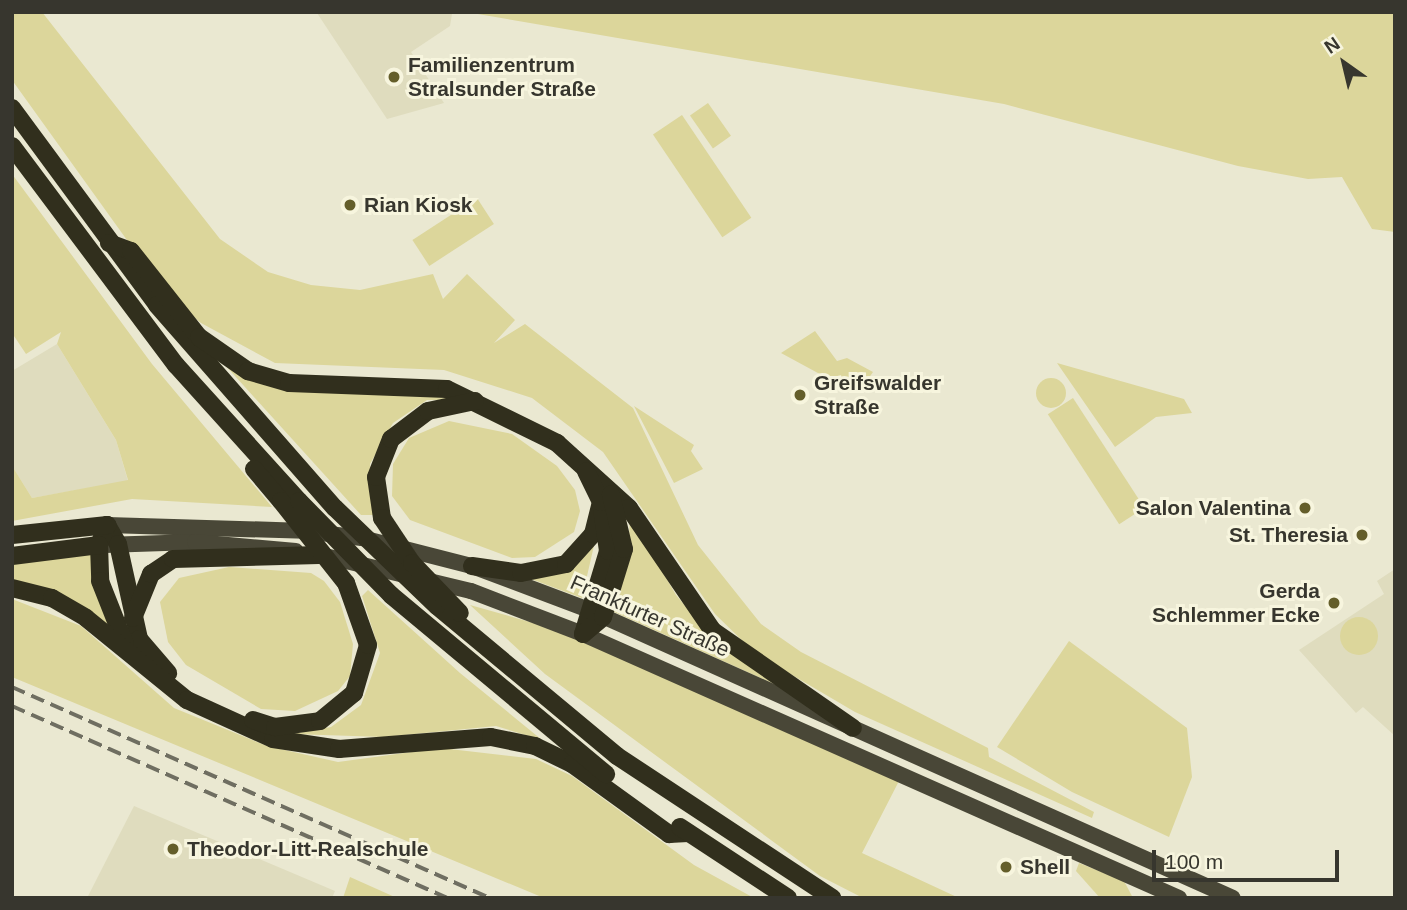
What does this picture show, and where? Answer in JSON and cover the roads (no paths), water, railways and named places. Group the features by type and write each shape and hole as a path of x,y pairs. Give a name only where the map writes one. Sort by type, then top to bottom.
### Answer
{"highway":[{"path":"12,108 109,243 243,408 335,508 437,606 617,756 832,898"},
{"path":"12,146 226,422 231,443 290,501 391,595 536,719 688,833 788,898"},
{"path":"109,243 131,251 200,337 248,371 289,383 410,384 475,401 527,424 605,482 713,631 853,728"},
{"path":"475,401 428,411 391,439 376,477 382,517 412,563 460,613 486,634 490,651"},
{"path":"580,463 601,502 608,551 596,614"},
{"path":"583,634 596,614 624,549 605,482"},
{"path":"107,525 118,544 133,621 160,666 191,691 239,715 295,727 342,707 363,678 366,629 346,583 290,501"},
{"path":"472,566 521,573 566,564 593,534 601,502"},
{"path":"107,525 99,545 110,614 128,651"},
{"name":"Frankfurter Straße","path":"12,535 107,525"},
{"name":"Frankfurter Straße","path":"12,556 99,545"},
{"path":"133,621 151,574 173,559 319,555"},
{"path":"12,588 52,598 128,651 187,699 273,739 340,749 491,737 535,746 572,764 669,834 688,833"}],"main road":[{"name":"Frankfurter Straße","path":"107,525 250,526 362,538 472,566 596,614 1233,898"},
{"name":"Frankfurter Straße","path":"99,545 195,542 319,555 471,592 583,634 1179,898"}],"railway":[{"path":"12,687 490,898"},
{"path":"12,706 447,898"}],"place":[{"name":"Familienzentrum Stralsunder Straße","path":"394,77"},
{"name":"Rian Kiosk","path":"350,205"},
{"name":"Greifswalder Straße","path":"800,395"},
{"name":"Salon Valentina","path":"1305,508"},
{"name":"St. Theresia","path":"1362,535"},
{"name":"Gerda Schlemmer Ecke","path":"1334,603"},
{"name":"Theodor-Litt-Realschule","path":"173,849"},
{"name":"Shell","path":"1006,867"}]}
